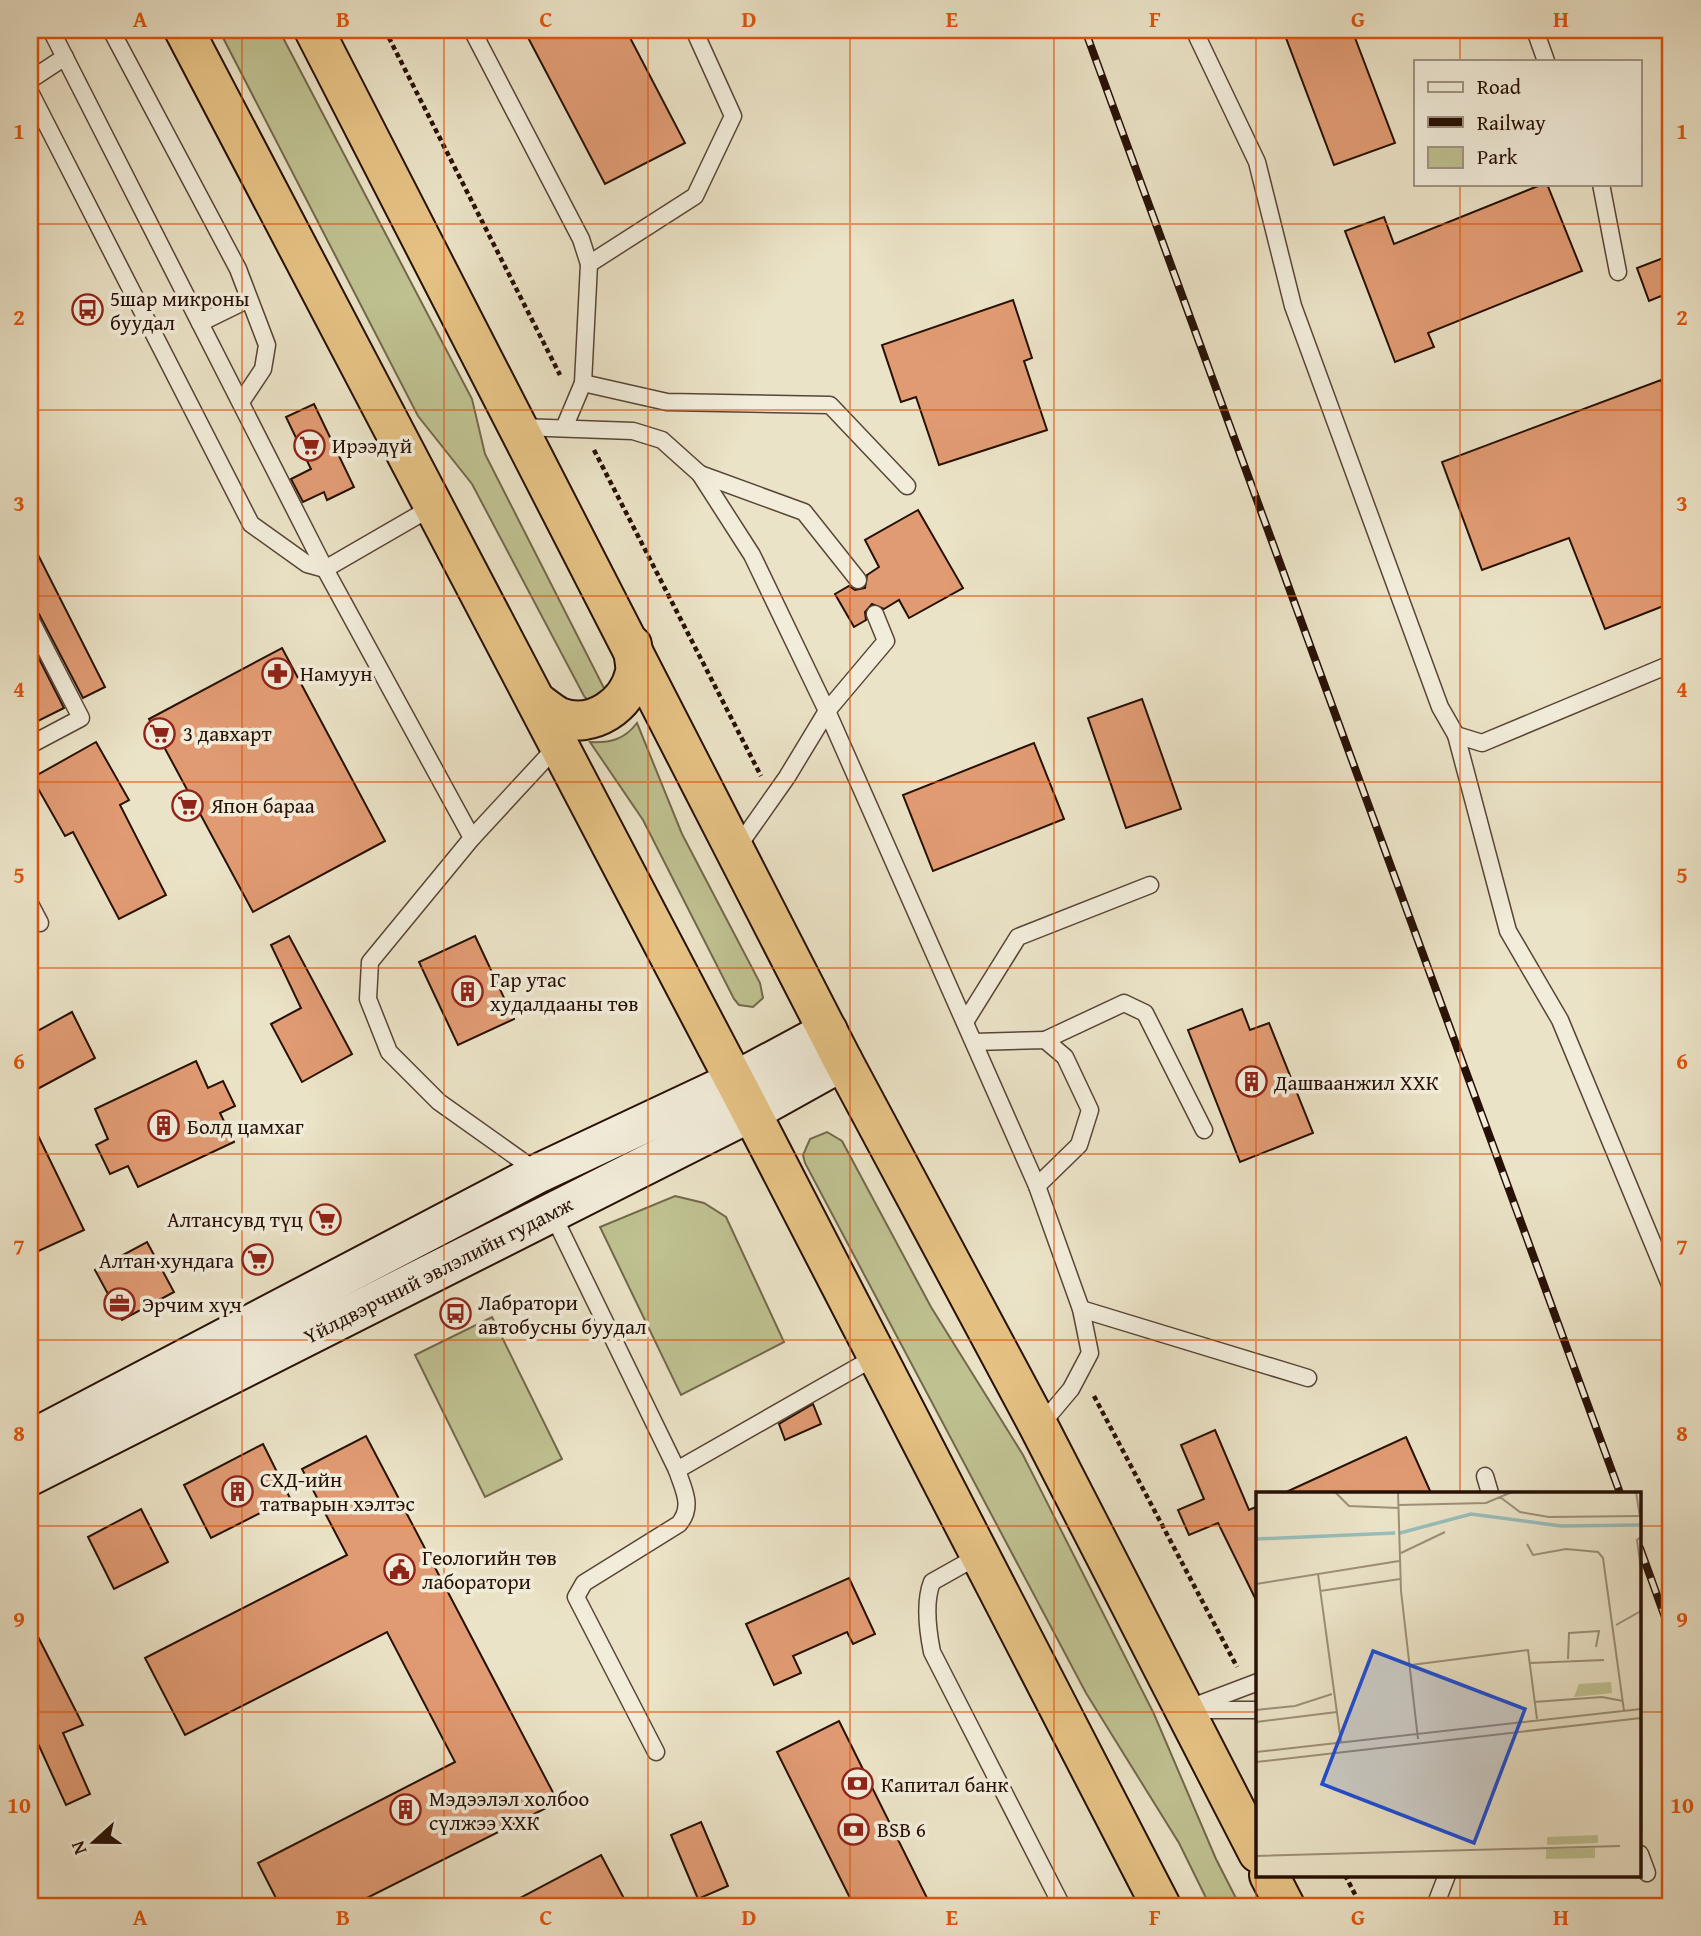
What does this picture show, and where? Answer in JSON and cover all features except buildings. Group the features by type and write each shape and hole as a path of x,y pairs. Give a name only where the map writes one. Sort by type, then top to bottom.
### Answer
{"highway":[{"path":"184,30 743,1097 1161,1906"},
{"path":"314,30 632,645 835,1046 1039,1427 1256,1849"},
{"path":"536,701 559,717 584,720 608,712 627,694 635,670 632,645"},
{"path":"1270,1876 1285,1906"}],"main road":[{"name":"Үйлдвэрчний эвлэлийн гудамж","path":"30,1476 552,1213 743,1097 835,1046"},
{"name":"Үйлдвэрчний эвлэлийн гудамж","path":"30,1440 539,1173 743,1097"}],"lane":[{"path":"51,30 325,569 472,838"},
{"path":"111,30 239,269 267,345 263,369 241,402"},
{"path":"472,30 581,239 589,264 583,383 564,428"},
{"path":"589,264 695,196 733,116 694,30"},
{"path":"1194,30 1257,162 1293,306 1440,707 1456,735 1508,931 1560,1020 1671,1287"},
{"path":"1535,30 1546,60"},
{"path":"30,80 65,57"},
{"path":"30,92 251,524 307,564 325,569 433,506"},
{"path":"1601,186 1618,272"},
{"path":"200,323 250,299"},
{"path":"583,383 667,402 830,405 907,486"},
{"path":"520,427 633,431 662,440 700,474 752,555 827,711 974,1042 1037,1186 1082,1309 1090,1353 1071,1389 1039,1427"},
{"path":"700,474 804,512 858,580"},
{"path":"736,850 788,777 827,711 886,640 875,614"},
{"path":"30,620 81,718 30,745"},
{"path":"1456,735 1482,743 1671,664"},
{"path":"539,1173 439,1102 390,1052 368,999 370,962 472,838 558,745"},
{"path":"965,1022 1018,937 1150,886"},
{"path":"30,904 40,923"},
{"path":"974,1042 1045,1041 1124,1003 1145,1013 1204,1130"},
{"path":"1037,1186 1079,1145 1090,1110 1065,1058 1045,1041"},
{"path":"552,1213 677,1470 688,1504 686,1516 680,1524 584,1583 576,1597 656,1752"},
{"path":"1082,1309 1308,1378"},
{"path":"677,1470 877,1356"},
{"path":"1485,1476 1490,1492"},
{"path":"980,1555 932,1582 929,1590 931,1645 1062,1906"},
{"path":"1184,1710 1253,1684"},
{"path":"1184,1710 1256,1710"},
{"path":"1642,1859 1647,1873"},
{"path":"1435,1906 1447,1876"}],"path":[{"path":"1080,1370 1253,1684"},
{"path":"1346,1876 1361,1906"}],"green space":[{"path":"219,30 279,30 472,399 485,454 607,694 589,702 584,696 472,484 418,416"},
{"path":"637,723 682,834 760,983 763,998 753,1007 739,1005 734,999 643,820 590,742 616,739"},
{"path":"827,1132 842,1141 931,1307 1023,1455 1154,1714 1216,1859 1240,1906 1210,1906 1179,1843 1086,1693 805,1163 803,1155 810,1139"},
{"path":"675,1196 704,1203 726,1217 784,1342 681,1395 600,1227"},
{"path":"492,1317 562,1459 485,1497 415,1355"}],"railway":[{"path":"1085,30 1620,1492"},
{"path":"1642,1554 1671,1634"}],"place":[{"name":"5шар микроны буудал","path":"87,310"},
{"name":"Ирээдүй","path":"309,445"},
{"name":"Намуун","path":"277,673"},
{"name":"3 давхарт","path":"160,733"},
{"name":"Япон бараа","path":"188,805"},
{"name":"Гар утас худалдааны төв","path":"467,991"},
{"name":"Дашваанжил ХХК","path":"1251,1082"},
{"name":"Болд цамхаг","path":"164,1126"},
{"name":"Алтансувд түц","path":"326,1219"},
{"name":"Алтан хундага","path":"257,1260"},
{"name":"Эрчим хүч","path":"119,1304"},
{"name":"Лабратори автобусны буудал","path":"455,1314"},
{"name":"СХД-ийн татварын хэлтэс","path":"237,1491"},
{"name":"Геологийн төв лаборатори","path":"399,1569"},
{"name":"Капитал банк","path":"858,1784"},
{"name":"Мэдээлэл холбоо сүлжээ ХХК","path":"406,1810"},
{"name":"BSB 6","path":"854,1829"}]}
